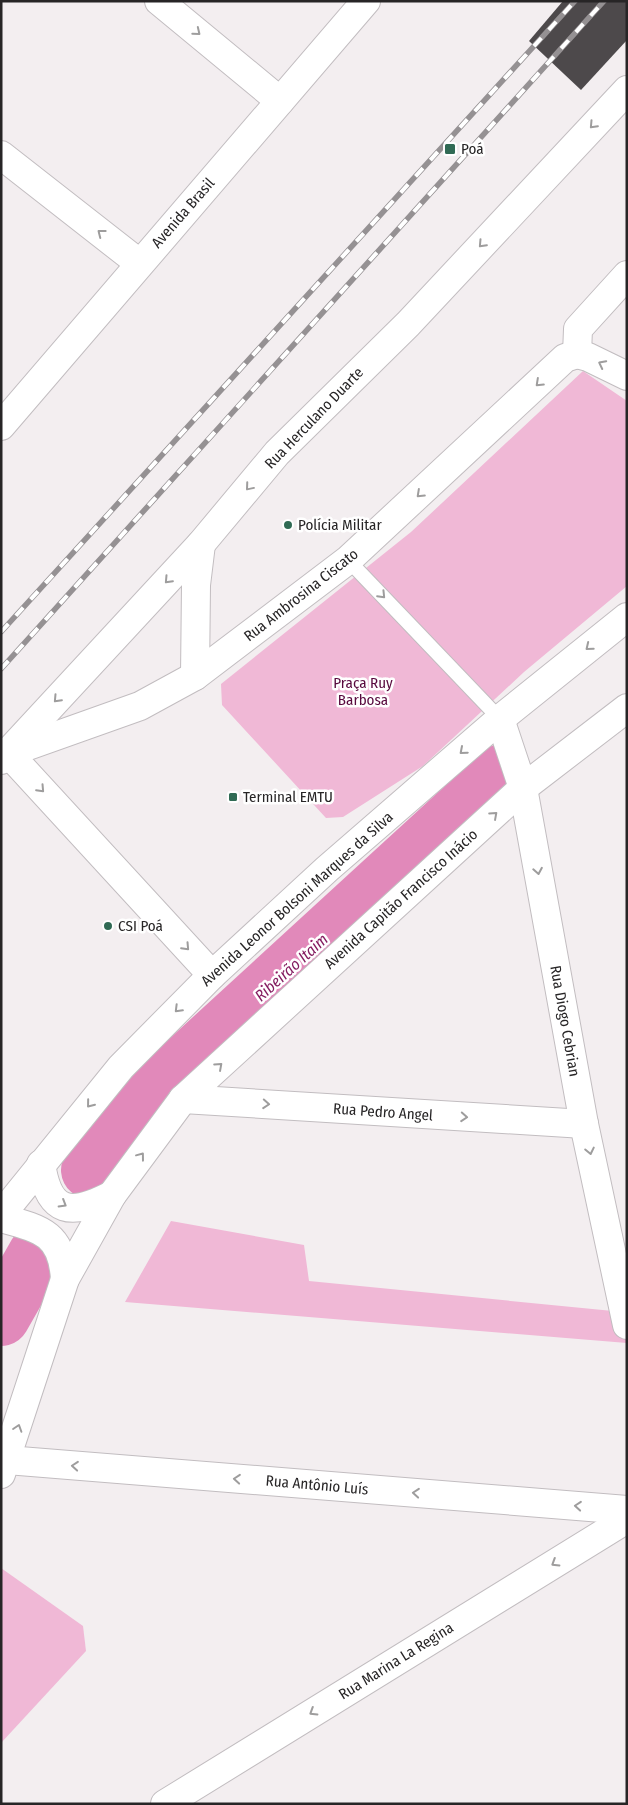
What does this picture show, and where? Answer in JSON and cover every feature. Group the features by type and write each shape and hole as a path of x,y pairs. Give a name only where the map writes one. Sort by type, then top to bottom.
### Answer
{"street":[{"path":"159,1 280,101"},
{"name":"Avenida Brasil","path":"1,426 139,263 366,1"},
{"name":"Rua Herculano Duarte","path":"4,756 201,544 278,453 408,324 627,90"},
{"path":"1,155 139,263"},
{"name":"Rua Ambrosina Ciscato","path":"4,756 140,706 195,676 348,560 566,358 627,275"},
{"path":"578,342 588,357 627,376"},
{"path":"195,676 196,584 201,544"},
{"name":"Avenida Leonor Bolsoni Marques da Silva","path":"1,1216 121,1066 212,975 327,869 500,719 627,617"},
{"name":"Avenida Capitão Francisco Inácio","path":"183,1099 523,788 627,708"},
{"name":"Rua Diogo Cebrian","path":"500,719 523,788 584,1124 627,1325"},
{"path":"4,756 212,975"},
{"path":"4,1467 65,1279 112,1195 183,1099"},
{"name":"Rua Pedro Angel","path":"183,1099 584,1124"},
{"path":"41,1164 44,1183 53,1198 69,1209 88,1207 112,1195"},
{"path":"1,1216 35,1227 50,1237 60,1250 64,1262 65,1279"},
{"name":"Rua Antônio Luís","path":"4,1467 627,1510"},
{"name":"Rua Marina La Regina","path":"165,1804 627,1519"}],"lane":[{"path":"348,560 500,719"}],"green space":[{"name":"Praça Ruy Barbosa","path":"583,371 627,401 627,586 524,672 423,766 343,817 326,818 222,705 221,684 411,532"},
{"path":"171,1221 304,1245 309,1281 623,1312 627,1329 627,1343 125,1302"},
{"path":"1,1568 83,1626 86,1651 1,1743"}],"building":[{"path":"563,1 627,1 627,40 581,90 529,41"}],"waterway":[{"name":"Ribeirão Itaim","path":"90,1170 165,1082 502,773"},
{"name":"Ribeirão Itaim","path":"1,1317 37,1254"}],"railway":[{"path":"1,632 575,1"},
{"path":"1,669 604,1"}],"place":[{"name":"Poá","path":"450,149"},
{"name":"Polícia Militar","path":"288,525"},
{"name":"Terminal EMTU","path":"233,797"},
{"name":"CSI Poá","path":"108,926"}]}
